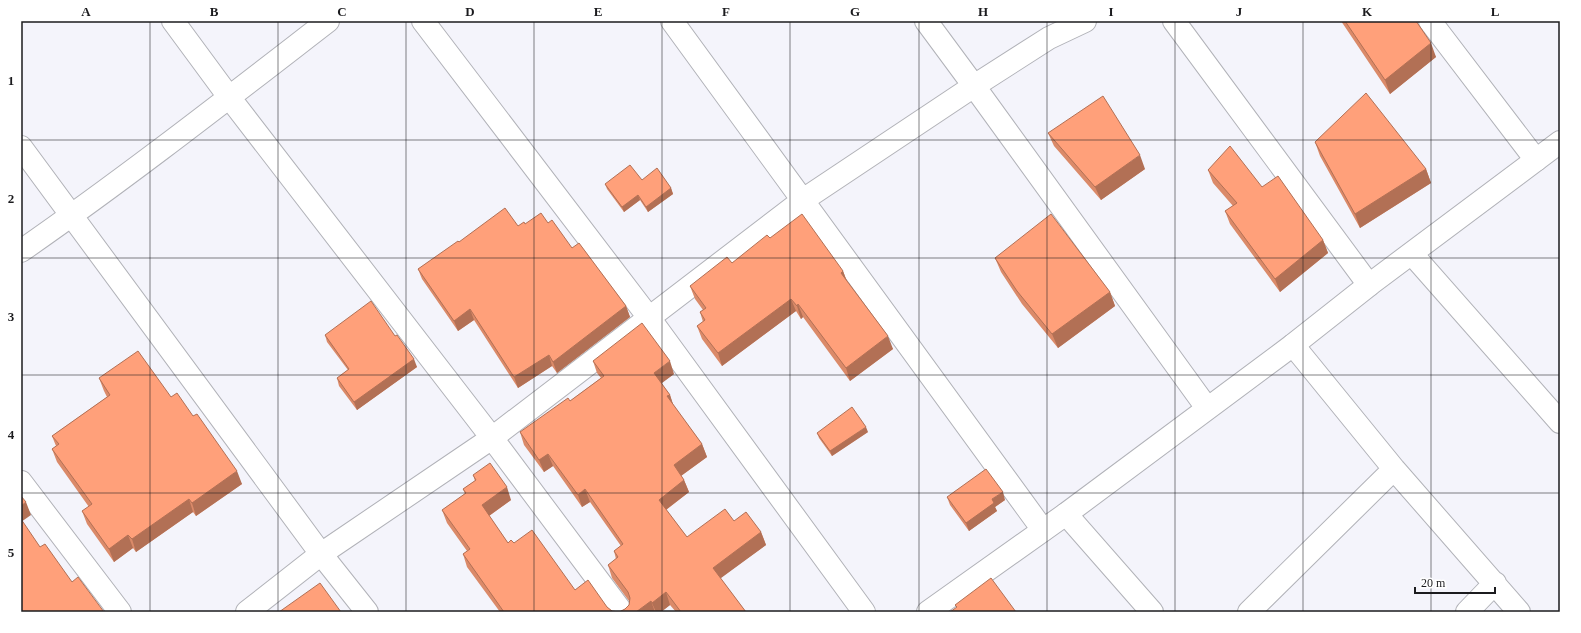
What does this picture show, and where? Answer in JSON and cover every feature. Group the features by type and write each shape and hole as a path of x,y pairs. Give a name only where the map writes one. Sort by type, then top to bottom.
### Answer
{"street":[{"path":"173,21 229,97 492,438 622,612"},
{"path":"21,251 72,216 328,21"},
{"path":"423,21 650,319 864,612"},
{"path":"672,21 1043,530"},
{"path":"926,21 1207,408"},
{"path":"248,612 322,554 492,438 650,319 803,200 1049,38 1085,21"},
{"path":"1174,21 1369,285"},
{"path":"1430,21 1536,160"},
{"path":"928,612 1066,514 1560,142"},
{"path":"21,147 366,612"},
{"path":"1412,254 1560,422"},
{"path":"1292,345 1394,469 1519,612"},
{"path":"1249,612 1394,469"},
{"path":"21,482 120,612"},
{"path":"1066,514 1152,612"},
{"path":"1467,612 1495,583"}],"building":[{"path":"1345,21 1416,21 1431,43 1385,80"},
{"path":"1366,93 1426,169 1355,214 1315,142"},
{"path":"1103,96 1140,155 1095,187 1048,133"},
{"path":"1230,146 1262,187 1278,176 1323,240 1275,279 1225,211 1237,203 1208,170"},
{"path":"630,165 642,180 657,168 671,188 646,207 638,195 622,207 605,184"},
{"path":"505,208 518,226 524,222 525,224 541,213 548,223 552,220 572,248 579,243 626,306 553,362 549,355 514,377 470,309 454,321 418,269 458,241 459,242"},
{"path":"802,214 843,271 841,273 888,336 846,368 798,304 797,306 791,299 718,353 697,326 705,320 700,312 706,308 690,286 727,257 732,263 767,235 770,238"},
{"path":"1051,214 1110,292 1052,334 1017,291 995,258"},
{"path":"371,301 395,336 397,335 414,359 354,402 337,378 349,369 325,335"},
{"path":"642,323 670,361 654,373 670,395 667,396 702,444 674,465 684,480 659,500 687,537 725,509 734,521 746,512 761,532 713,568 746,612 681,612 666,592 652,603 651,601 636,612 619,612 629,605 630,598 628,592 608,565 618,557 614,551 623,544 585,489 578,495 548,454 539,460 520,432 568,398 570,401 604,376 593,361"},
{"path":"138,351 171,397 177,393 193,416 197,414 237,471 192,503 189,499 132,539 128,535 109,549 82,511 92,504 52,449 59,444 52,436 110,395 99,378"},
{"path":"852,407 866,427 830,451 817,433"},
{"path":"490,463 507,487 482,505 508,543 511,540 514,543 532,530 575,590 588,580 607,607 612,611 619,612 504,612 463,554 470,549 442,510 466,493 463,489 476,480 473,475"},
{"path":"986,469 1003,492 992,499 994,503 966,523 947,497"},
{"path":"21,496 26,502 21,506"},
{"path":"21,519 40,547 45,544 72,582 78,577 104,612 21,612"},
{"path":"991,578 1016,612 950,612 957,607 955,605"},
{"path":"320,583 341,612 279,612"}]}
